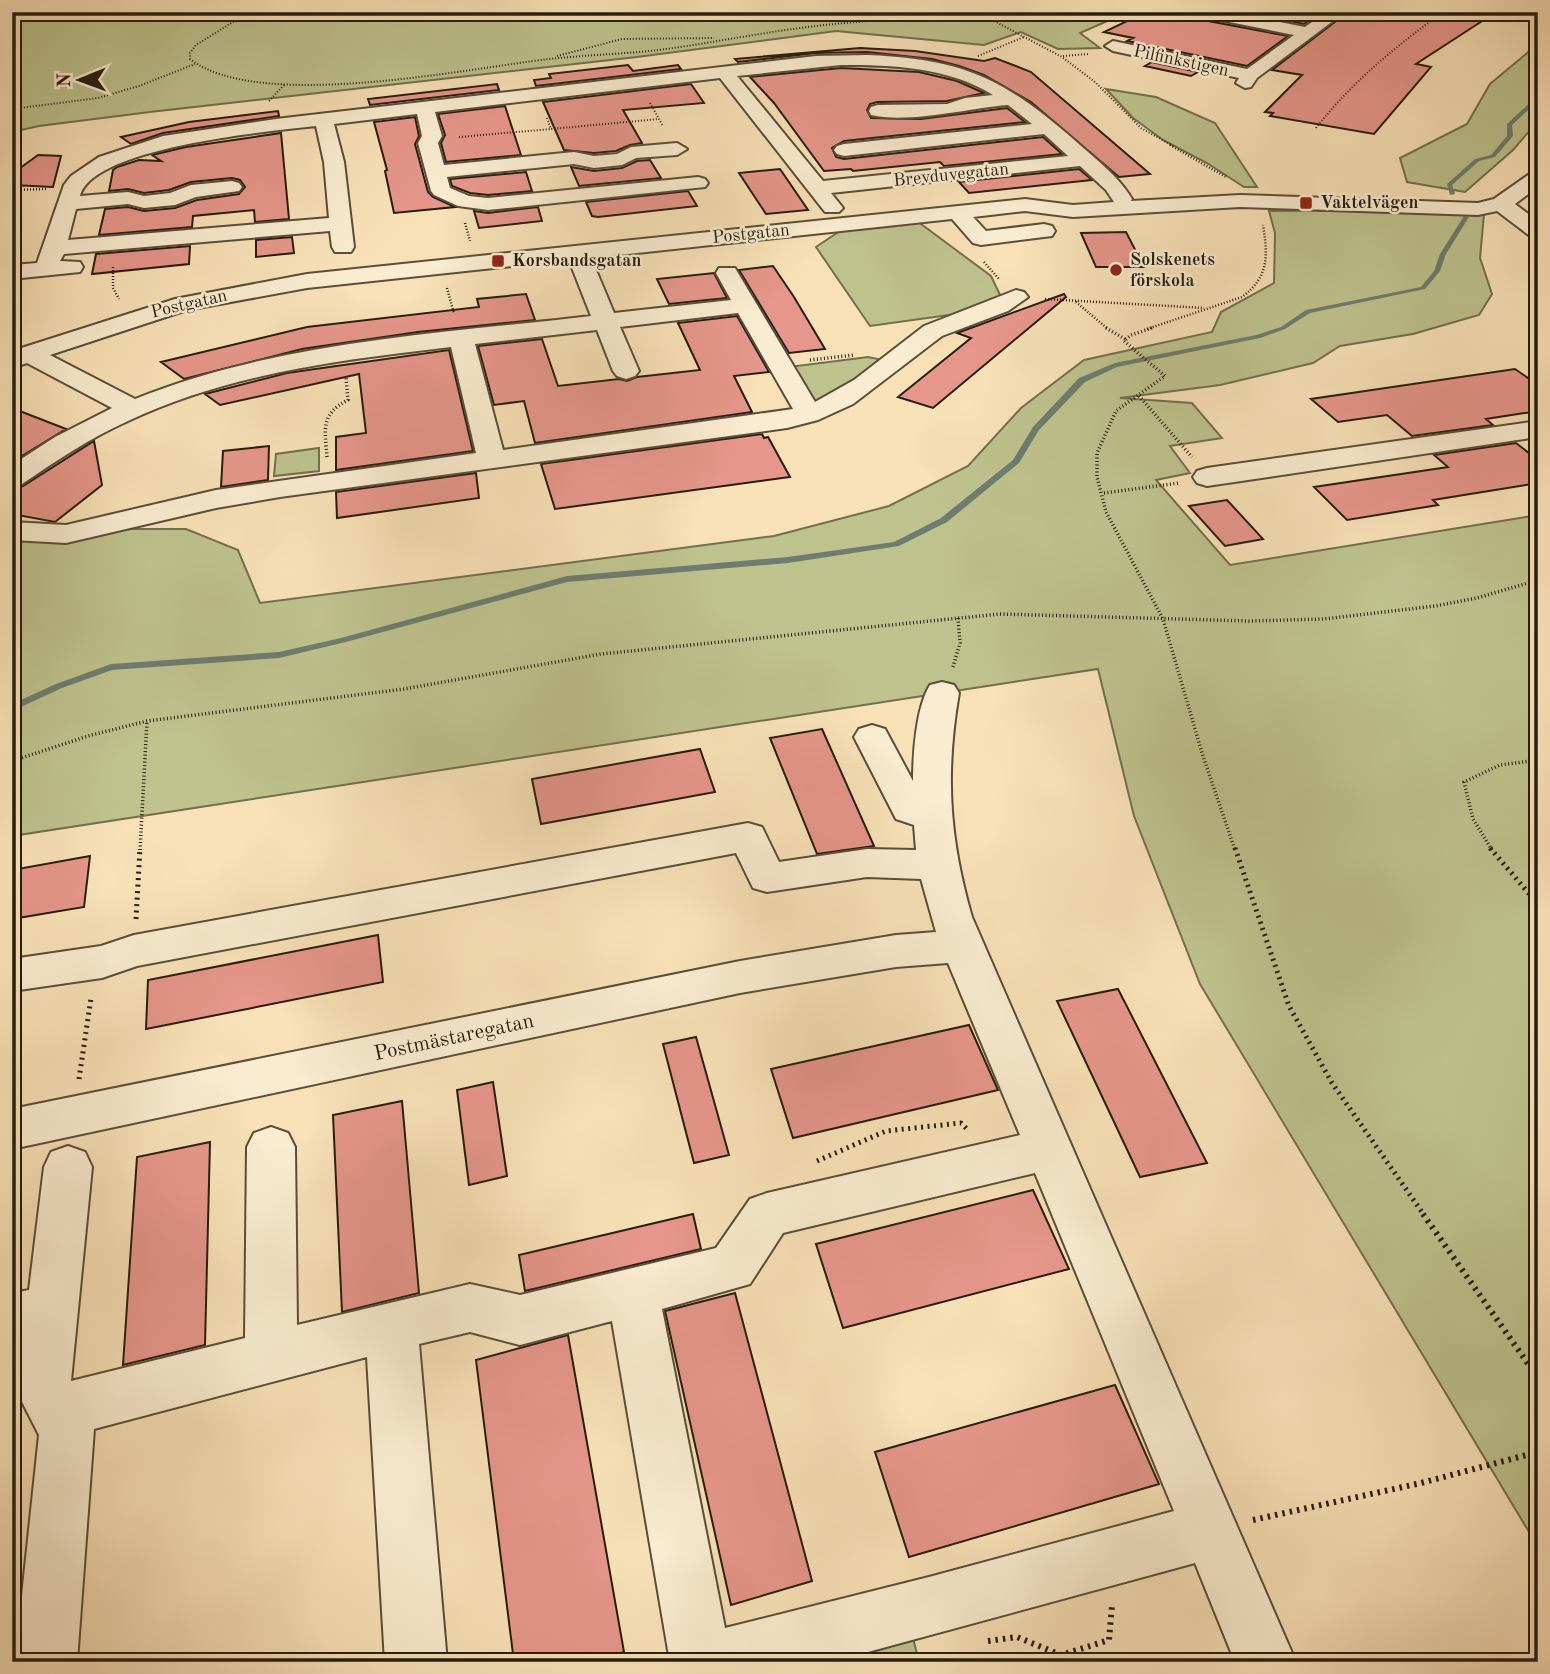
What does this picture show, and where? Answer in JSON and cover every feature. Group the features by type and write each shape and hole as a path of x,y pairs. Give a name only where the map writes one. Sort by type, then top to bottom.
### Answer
{"street":[{"path":"1204,12 1308,33 1337,12"},
{"name":"Pilfinkstigen","path":"1113,46 1248,79 1308,33"},
{"path":"831,61 850,81"},
{"path":"51,258 71,189 78,180 106,161 163,142 217,132 831,61 889,61 944,68 968,76 1012,99 1114,186 1122,199"},
{"path":"725,72 845,224"},
{"path":"909,142 872,104 922,112 950,109 965,103 1012,99"},
{"path":"425,108 430,140 428,143 441,191 465,202 488,204 698,183"},
{"path":"324,120 334,162 348,277"},
{"path":"844,150 1046,128"},
{"path":"217,132 227,160 232,187 230,234"},
{"path":"437,172 574,158 594,162 622,159 632,153 677,149"},
{"name":"Brevduvegatan","path":"818,188 1083,160"},
{"path":"1538,177 1501,204 1538,230"},
{"path":"68,202 128,198 144,201 175,199 191,191 232,187"},
{"name":"Postgatan","path":"21,357 96,330 183,304 265,288 957,212 1025,205 1073,211 1220,201 1478,209 1501,204"},
{"path":"957,212 981,238 1044,231"},
{"path":"12,272 51,258 115,253 230,234 341,224"},
{"path":"577,252 626,371"},
{"path":"727,272 809,414"},
{"path":"12,531 66,534 216,499 764,425 809,414 853,393 908,349 945,324 1006,304 1016,297"},
{"path":"12,478 53,450 132,408 224,376 340,352 746,305"},
{"path":"461,338 492,461"},
{"path":"21,357 132,408"},
{"path":"1207,477 1538,429"},
{"path":"942,693 930,769 932,817 937,865 960,946 981,988 1266,1662"},
{"path":"872,737 909,810 932,817"},
{"path":"12,975 748,837 767,878 867,863 937,865"},
{"name":"Postmästaregatan","path":"12,1129 70,1142 740,978 896,951 960,946"},
{"path":"46,1662 67,1430 43,1390 33,1313 70,1142"},
{"path":"271,1147 271,1356"},
{"path":"56,1412 391,1325 470,1308 520,1320 732,1269 767,1216 1049,1149"},
{"path":"632,1294 701,1662"},
{"path":"391,1325 416,1662"},
{"path":"709,1662 929,1607 1210,1530"}],"path":[{"path":"249,12 196,45 190,53 190,59 210,72 250,82 308,85 652,50 816,26 996,12"},
{"path":"1316,128 1342,96 1374,65 1443,12"},
{"path":"944,68 1025,37"},
{"path":"548,59 622,39 733,38"},
{"path":"12,109 98,98 139,86 195,64"},
{"path":"537,94 551,129"},
{"path":"430,140 659,119"},
{"path":"115,253 113,288 125,304"},
{"path":"1016,297 1209,309"},
{"path":"1075,301 1113,334 1125,339"},
{"path":"778,363 908,349"},
{"path":"328,482 326,416 334,405 348,400 340,352"},
{"path":"1135,352 1165,376 1116,411 1097,453 1097,477 1104,493 1107,512 1163,619 1202,753 1289,1006 1302,1033 1375,1147 1538,1378"},
{"path":"1104,493 1207,477 1207,470 1183,449 1139,396"},
{"path":"12,761 88,736 147,721 404,689 601,654 958,618 1051,613 1163,619 1324,619 1435,606 1505,591 1538,580"},
{"path":"942,693 943,684 959,655 961,642 958,618"},
{"path":"70,1142 91,999 118,957 147,721"},
{"path":"1538,760 1506,762 1488,768 1464,782 1467,808 1479,834 1538,904"},
{"path":"1210,1530 1421,1483 1538,1452"},
{"path":"975,1643 1017,1637 1061,1655 1109,1640 1118,1555"}],"green space":[{"path":"12,12 1081,12 1112,19 1080,33 1100,48 1058,49 1021,32 984,45 836,31 637,57 150,112 12,132"},
{"path":"1538,44 1538,121 1513,150 1465,192 1407,182 1400,158 1467,124 1490,84"},
{"path":"1106,89 1156,97 1215,123 1257,187 1244,187 1207,163 1163,140 1133,118"},
{"path":"1384,210 1484,214 1480,258 1492,294 1479,315 1413,334 1340,346 1313,363 1220,385 1120,398 1192,403 1222,438 1170,446 1190,473 1156,480 1230,565 1538,515 1538,1547 1200,984 1134,816 1098,669 12,836 12,529 186,529 238,550 260,603 774,536 889,506 968,466 1021,408 1084,360 1212,332 1221,312 1274,283 1275,233 1269,211"},
{"path":"917,221 991,276 1001,297 956,314 870,326 816,247 840,231"},
{"path":"868,357 878,359 880,365 826,402 810,401 789,367"},
{"path":"319,448 319,471 274,476 276,454"},
{"path":"911,1630 919,1662 828,1662"}],"building":[{"path":"1146,12 1193,12 1203,20 1288,36 1247,66 1127,41 1133,38 1104,32"},
{"path":"1244,12 1321,12 1304,24"},
{"path":"1348,12 1496,12 1416,64 1431,67 1374,134 1270,116 1273,113 1265,112 1302,75 1272,70"},
{"path":"860,48 915,51 984,61 995,58 1031,72 1150,174 1119,177 1031,102 984,75 959,66 932,59 867,52 816,53 738,62 735,59"},
{"path":"1152,62 1198,72 1191,76 1145,66"},
{"path":"628,65 633,71 678,65 681,69 536,86 534,80 551,78 549,74"},
{"path":"841,68 919,72 957,81 984,93 947,101 877,102 870,104 867,110 871,118 921,119 1007,108 1025,122 844,141 832,148 836,157 844,159 1043,137 1062,154 944,166 940,162 853,171 824,171 774,103 750,77"},
{"path":"497,84 499,90 370,105 368,99"},
{"path":"691,84 704,103 623,110 642,143 616,151 594,153 564,150 543,102"},
{"path":"505,106 521,155 446,162 441,143 445,135 438,114"},
{"path":"278,111 279,116 163,133 131,144 121,137 189,122"},
{"path":"415,117 419,136 415,144 428,192 455,207 394,213 385,171 387,170 374,122"},
{"path":"281,133 289,219 255,222 254,210 193,216 192,227 99,235 105,209 128,207 144,211 175,208 197,200 239,194 245,187 240,180 232,178 191,182 169,190 144,193 128,189 109,191 113,170 117,167 139,160 161,161 152,155 186,147"},
{"path":"38,155 61,156 53,187 12,185 12,174"},
{"path":"650,160 661,178 579,186 571,167 594,171 622,168 637,161"},
{"path":"780,169 808,210 766,214 739,173"},
{"path":"1079,169 1092,180 969,193 959,182"},
{"path":"526,172 532,191 488,195 470,193 452,186 450,179"},
{"path":"688,191 697,206 598,217 592,216 586,202"},
{"path":"538,207 542,221 479,228 474,211 488,213"},
{"path":"1126,232 1144,267 1096,267 1081,233"},
{"path":"292,237 294,253 256,257 256,240"},
{"path":"190,246 189,264 92,274 96,254"},
{"path":"773,266 825,349 789,353 739,270"},
{"path":"714,273 727,298 669,304 657,279"},
{"path":"526,294 535,320 418,332 302,349 184,379 161,362 307,327 479,307 477,299"},
{"path":"1064,294 1066,297 933,408 898,397 971,338 957,333"},
{"path":"737,316 769,372 734,376 752,412 535,443 524,401 494,405 478,346 542,339 558,386 619,379 627,381 637,377 700,370 678,323"},
{"path":"449,350 473,451 336,470 336,437 366,433 359,374 220,405 205,394 287,373"},
{"path":"1515,369 1538,385 1538,411 1486,419 1493,425 1412,436 1387,415 1338,422 1311,399"},
{"path":"12,408 66,429 12,462"},
{"path":"762,434 764,438 768,437 790,477 555,509 541,464"},
{"path":"94,441 102,485 55,522 12,514 12,489 23,486"},
{"path":"1516,443 1538,460 1538,483 1433,500 1438,505 1347,520 1314,487 1448,467 1434,455"},
{"path":"269,446 268,480 221,487 223,451"},
{"path":"476,473 479,498 337,518 336,492"},
{"path":"1227,500 1263,539 1225,546 1189,506"},
{"path":"822,729 874,846 817,854 770,738"},
{"path":"700,749 715,792 541,824 532,779"},
{"path":"90,856 84,907 12,919 12,870"},
{"path":"378,935 383,982 146,1029 148,980"},
{"path":"1118,989 1207,1163 1140,1177 1057,1001"},
{"path":"969,1025 998,1090 793,1138 771,1069"},
{"path":"696,1037 729,1155 694,1163 663,1044"},
{"path":"493,1082 507,1176 469,1185 457,1090"},
{"path":"402,1101 419,1293 342,1312 333,1115"},
{"path":"210,1142 205,1345 123,1365 137,1157"},
{"path":"1033,1190 1069,1269 843,1328 816,1244"},
{"path":"693,1214 701,1249 525,1291 519,1255"},
{"path":"735,1293 812,1581 731,1605 665,1311"},
{"path":"568,1335 624,1652 592,1662 514,1662 476,1360"},
{"path":"1115,1385 1159,1484 909,1557 875,1452"}],"waterway":[{"path":"1452,194 1449,185 1477,160 1493,156 1510,136 1509,125 1538,98"},
{"path":"12,708 59,686 111,667 279,655 567,579 788,560 896,544 944,520 1016,461 1036,429 1082,380 1115,365 1258,337 1283,328 1308,311 1423,288 1437,271 1443,254 1466,217"}],"place":[{"name":"Vaktelvägen","path":"1306,203"},
{"name":"Korsbandsgatan","path":"498,261"},
{"name":"Solskenets förskola","path":"1116,270"}]}
